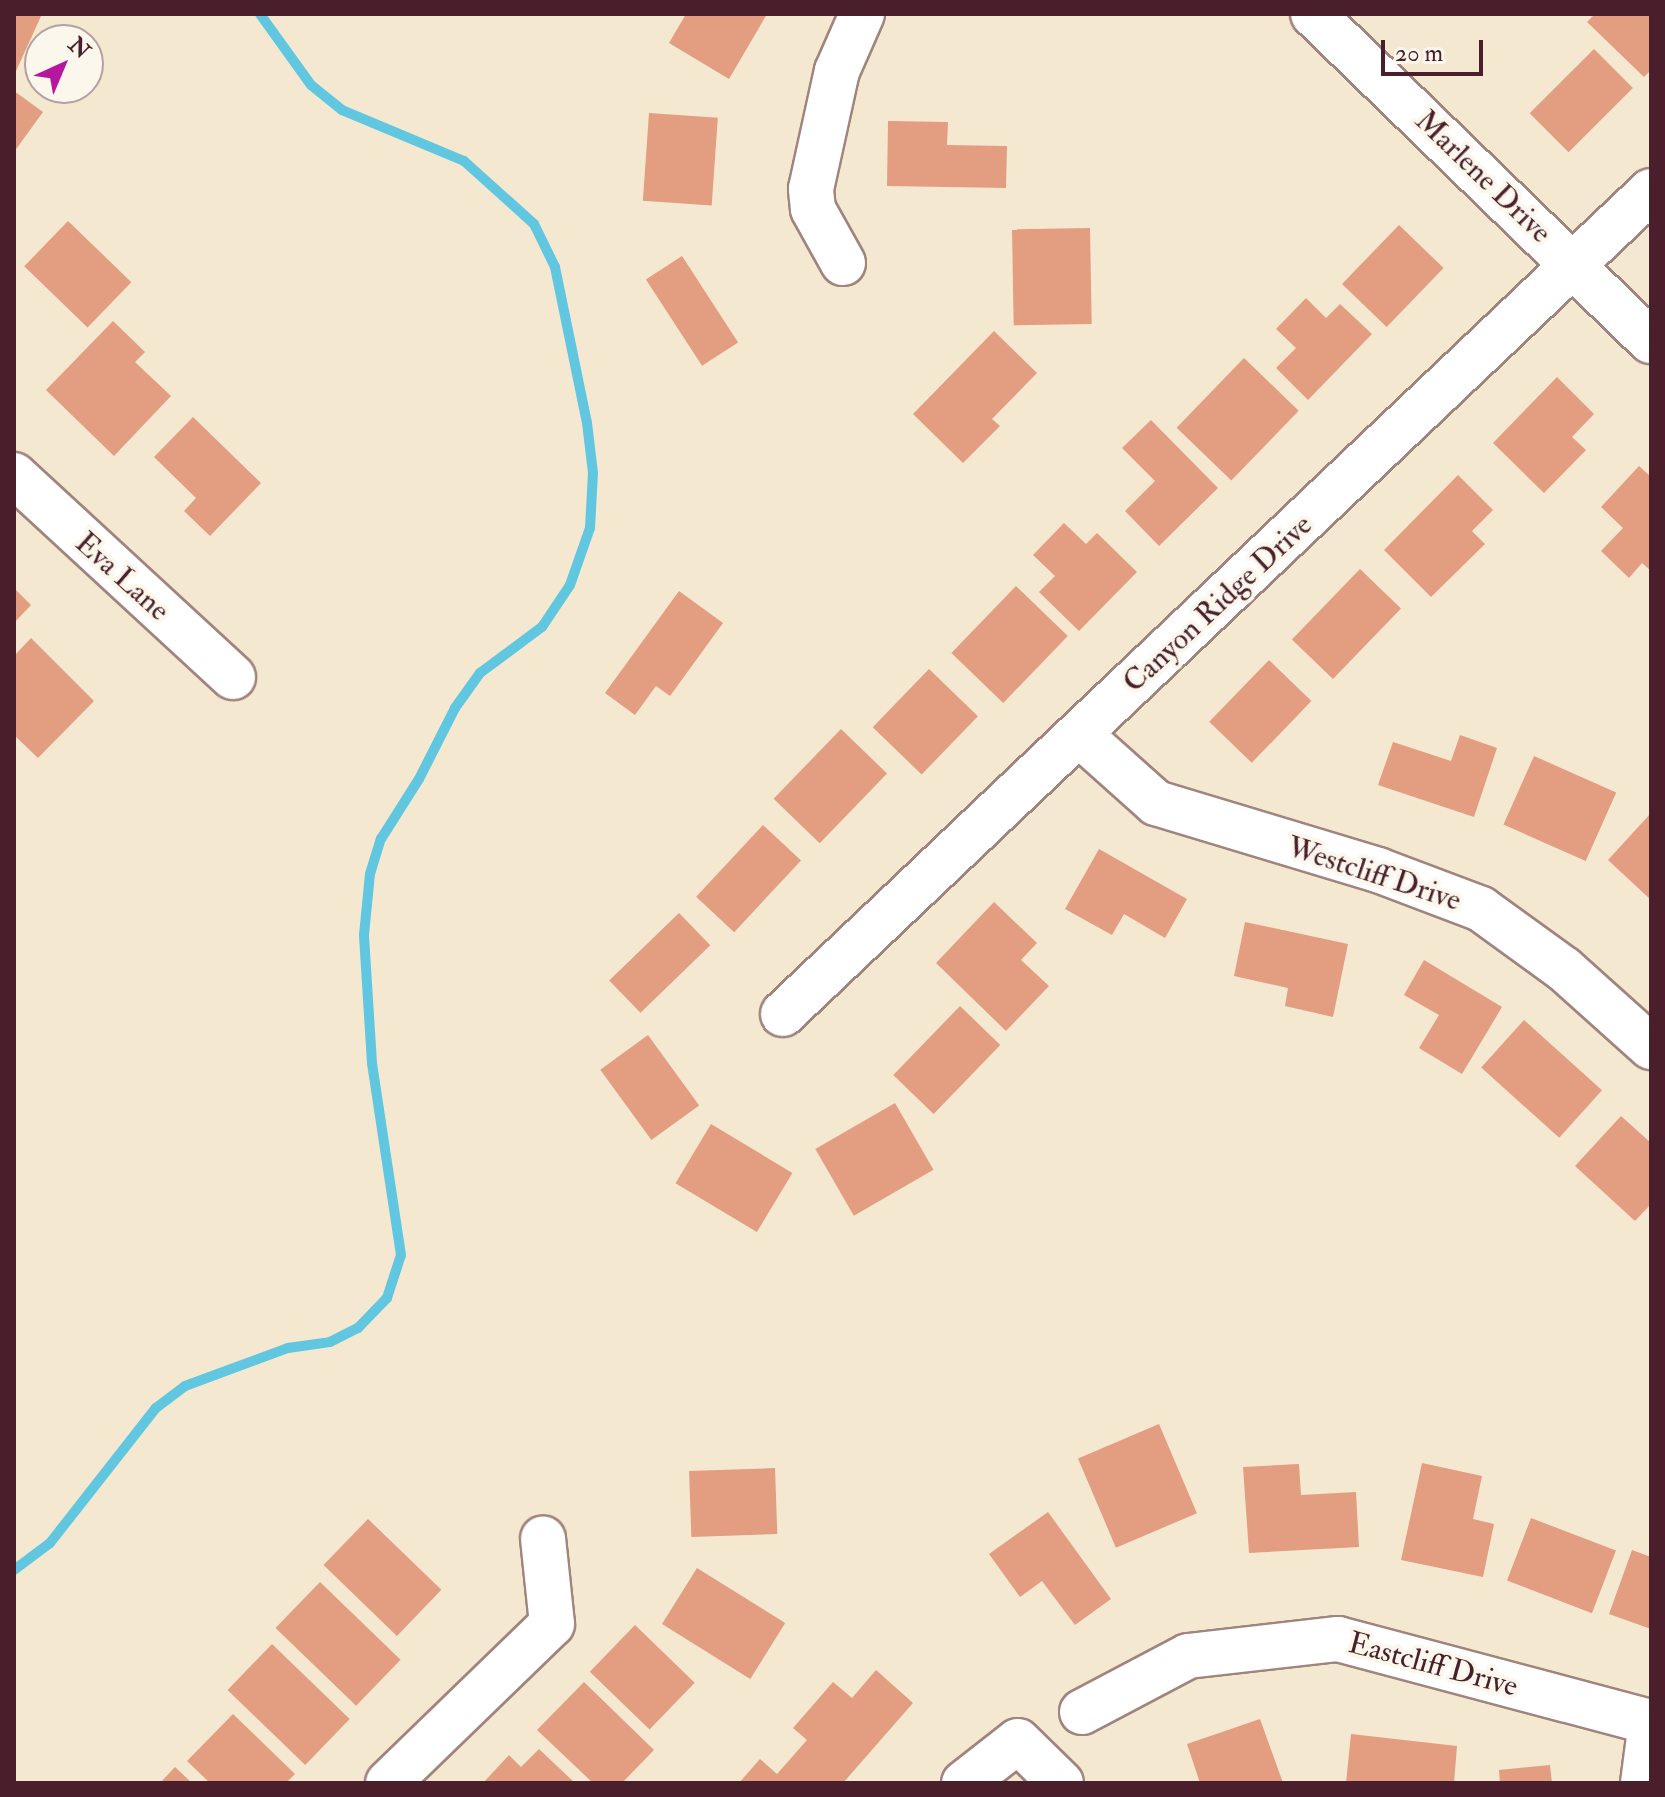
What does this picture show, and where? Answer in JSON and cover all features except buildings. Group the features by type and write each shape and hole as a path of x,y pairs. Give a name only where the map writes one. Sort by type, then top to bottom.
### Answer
{"street":[{"path":"843,263 813,209 811,189 837,71 862,14"},
{"name":"Marlene Drive","path":"1313,14 1651,341"},
{"name":"Canyon Ridge Drive","path":"783,1014 1576,266 1651,191"},
{"name":"Eva Lane","path":"14,475 233,677"},
{"name":"Westcliff Drive","path":"1080,735 1156,803 1378,870 1481,909 1564,969 1651,1047"},
{"path":"388,1783 552,1624 543,1538"},
{"name":"Eastcliff Drive","path":"1082,1712 1188,1656 1338,1639 1651,1722"},
{"path":"1643,1783 1651,1722"},
{"path":"964,1783 1018,1741 1061,1783"}],"waterway":[{"path":"14,1570 50,1543 156,1408 185,1386 288,1348 330,1342 358,1328 387,1298 401,1255 372,1063 364,935 370,874 381,839 419,779 455,708 480,673 542,627 570,585 590,528 593,473 587,423 555,267 534,224 464,161 342,110 311,85 260,14"}]}
